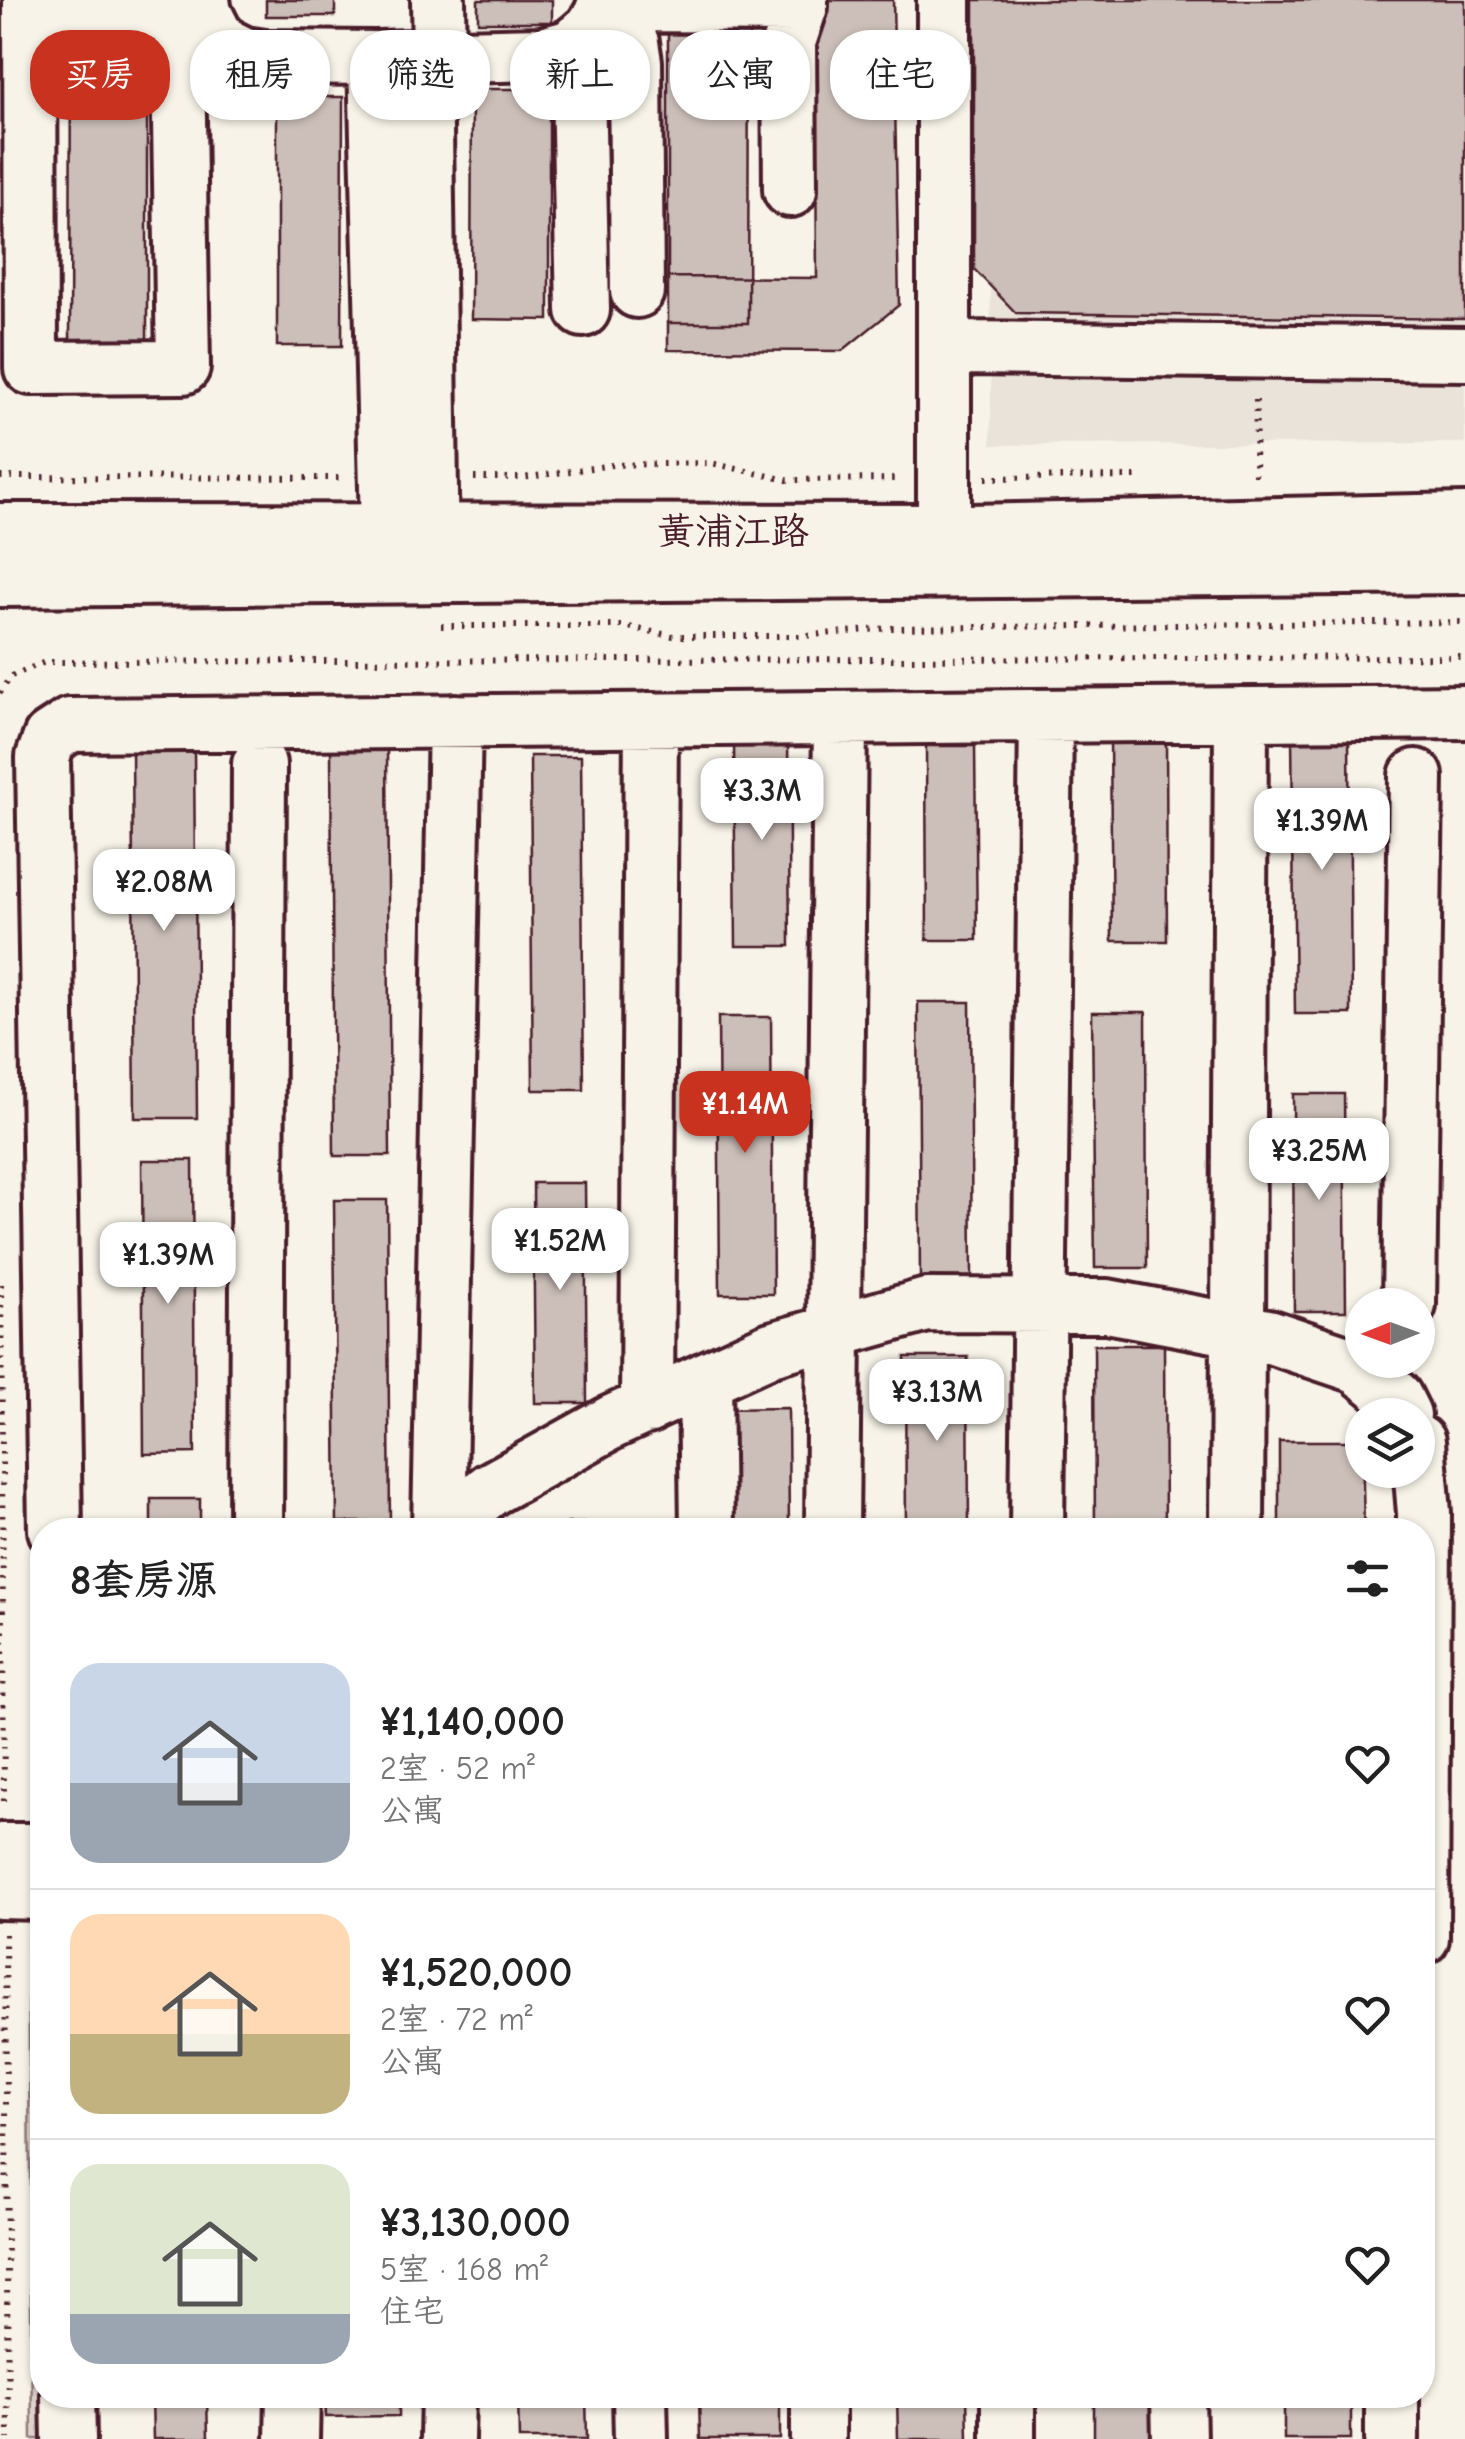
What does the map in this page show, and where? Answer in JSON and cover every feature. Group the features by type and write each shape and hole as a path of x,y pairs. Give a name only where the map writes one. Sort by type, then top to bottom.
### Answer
{"street":[{"path":"425,30 438,0"},
{"path":"944,0 956,551"},
{"path":"956,478 968,348 967,0"},
{"path":"490,55 542,54 572,46 595,19 801,3 788,42 790,190"},
{"path":"30,7 204,7 184,32 178,57 183,367 31,368 30,7"},
{"path":"204,7 214,33 244,54 264,58 350,57"},
{"path":"595,19 622,32 632,43 635,62 637,292"},
{"path":"583,310 595,19"},
{"path":"412,120 409,478 414,568"},
{"path":"968,348 1465,354"},
{"name":"黄浦江路","path":"0,580 956,551 1465,520"},
{"name":"黄浦江路","path":"0,530 414,568"},
{"name":"黄浦江路","path":"956,551 1465,567"},
{"path":"55,1518 43,757 50,738 70,724 1465,712"},
{"path":"1237,1518 1241,714"},
{"path":"1037,1518 1046,716"},
{"path":"832,1518 840,718"},
{"path":"647,1406 651,719"},
{"path":"445,1518 455,721"},
{"path":"256,1518 259,764"},
{"path":"1410,1288 1416,776"},
{"path":"456,1518 491,1490 612,1422 771,1349 927,1305 1107,1306 1238,1330 1357,1366 1396,1398"},
{"path":"705,1379 707,1518"},
{"path":"1424,1518 1431,1488"},
{"path":"1435,1856 1465,1855"},
{"path":"1435,1926 1465,1926"},
{"path":"68,2408 69,2439"},
{"path":"292,2439 293,2408"},
{"path":"447,2439 448,2408"},
{"path":"640,2408 641,2439"},
{"path":"818,2408 818,2439"},
{"path":"1008,2408 1008,2439"},
{"path":"1178,2408 1179,2439"},
{"path":"1392,2408 1392,2439"}],"path":[{"path":"1256,352 1255,476 1266,476"},
{"path":"0,477 522,478 612,465 711,463 787,480 1156,477"},
{"path":"414,568 673,636 802,636 890,628 1465,622"},
{"path":"0,693 11,676 45,662 1465,657"},
{"path":"1,1280 16,1871 8,2439"}],"shaded area":[{"path":"990,0 1465,0 1465,443 991,445"},
{"path":"30,1937 30,2190 28,1940"},
{"path":"32,2408 45,2408 53,2439 32,2439"}],"building":[{"path":"266,0 335,0 335,16 266,16"},
{"path":"478,0 552,0 552,22 478,22"},
{"path":"815,0 893,0 894,30 830,30 830,120 895,120 899,305 842,351 668,350 668,277 817,278"},
{"path":"974,0 1465,0 1465,319 1016,313 974,269"},
{"path":"668,28 749,28 670,30 670,120 749,120 748,323 668,323"},
{"path":"490,89 510,89 510,120 549,120 549,320 471,319 472,120 490,120"},
{"path":"330,97 343,97 342,346 277,346 277,120 330,120"},
{"path":"71,120 147,120 147,349 70,349"},
{"path":"1349,733 1351,1014 1295,1014 1292,734"},
{"path":"788,740 790,946 736,946 734,741"},
{"path":"1110,740 1166,740 1167,941 1112,941"},
{"path":"926,746 975,746 977,940 927,940"},
{"path":"387,750 390,1156 334,1156 331,751"},
{"path":"132,751 194,751 197,1118 135,1118"},
{"path":"530,756 581,756 584,1090 533,1090"},
{"path":"918,1002 970,1002 972,1277 920,1278"},
{"path":"1092,1012 1146,1012 1147,1268 1095,1268"},
{"path":"718,1017 771,1017 773,1294 720,1294"},
{"path":"1293,1094 1344,1094 1345,1311 1294,1311"},
{"path":"142,1160 193,1160 195,1453 144,1454"},
{"path":"533,1183 585,1183 587,1403 535,1403"},
{"path":"334,1200 387,1200 390,1518 337,1518"},
{"path":"1094,1345 1164,1345 1165,1518 1095,1518"},
{"path":"905,1357 968,1357 969,1518 906,1518"},
{"path":"788,1408 789,1518 720,1518 719,1409"},
{"path":"1279,1441 1345,1441 1345,1488 1363,1488 1364,1518 1279,1518"},
{"path":"151,1499 200,1499 200,1518 151,1518"},
{"path":"152,2408 207,2408 208,2439 153,2439"},
{"path":"326,2408 399,2408 399,2416 326,2417"},
{"path":"518,2408 586,2408 587,2439 519,2439"},
{"path":"699,2408 780,2408 780,2439 700,2439"},
{"path":"897,2408 967,2408 968,2439 898,2439"},
{"path":"1094,2408 1164,2408 1164,2439 1094,2439"},
{"path":"1284,2408 1351,2408 1351,2439 1284,2439"}]}
